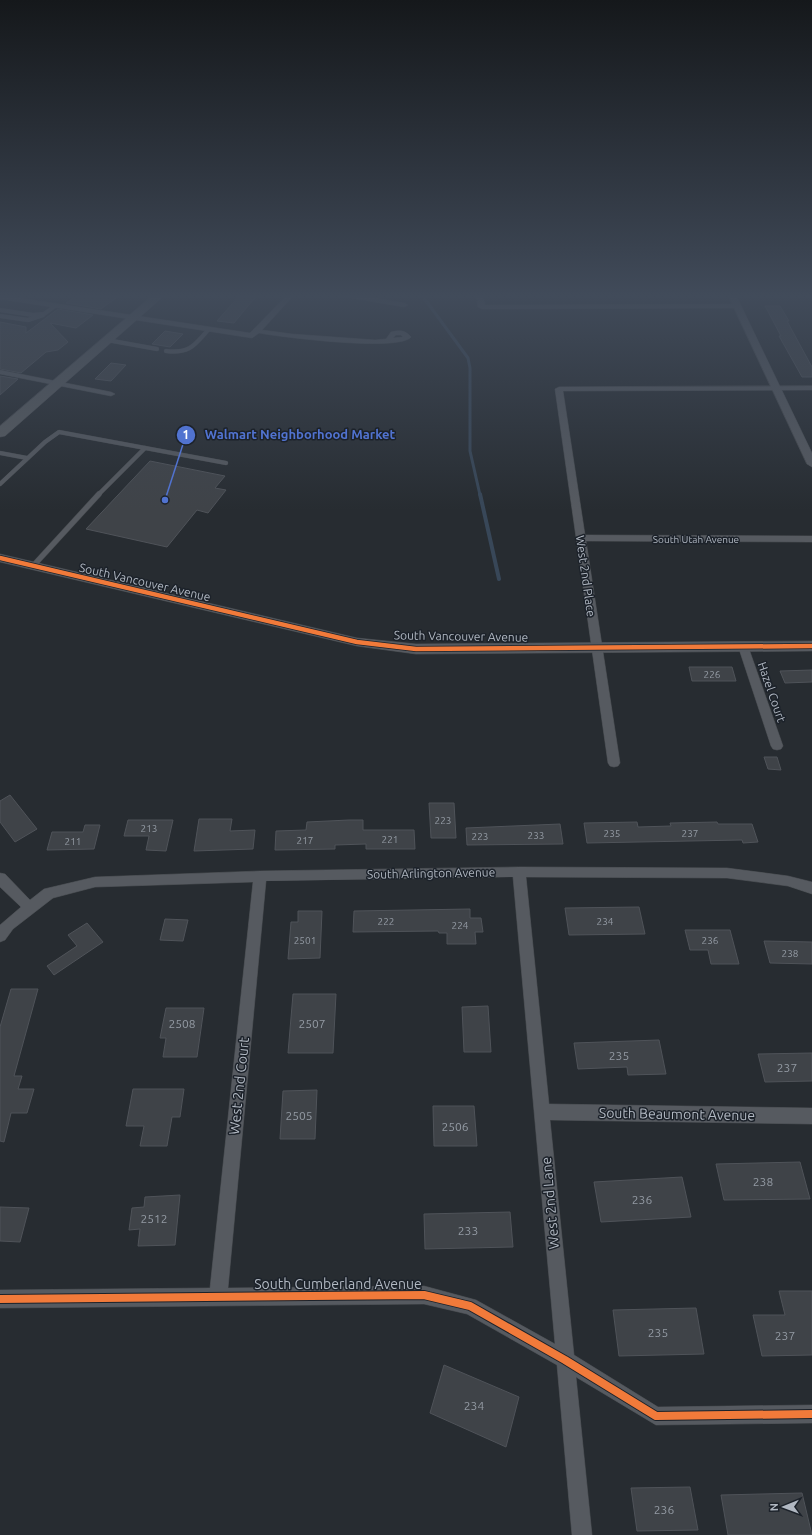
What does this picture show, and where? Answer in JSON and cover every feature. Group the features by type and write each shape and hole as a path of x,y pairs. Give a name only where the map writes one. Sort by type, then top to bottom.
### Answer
{"main road":[{"path":"0,433 77,367"}],"street":[{"path":"767,367 811,459"},
{"path":"0,372 111,394"},
{"path":"777,388 812,388"},
{"name":"West 2nd Place","path":"614,763 559,389 777,388"},
{"name":"South Utah Avenue","path":"581,538 812,540"},
{"name":"South Vancouver Avenue","path":"0,558 357,642 416,648 812,646"},
{"name":"Hazel Court","path":"743,646 777,746"},
{"name":"South Arlington Avenue","path":"30,908 49,893 95,882 260,876 520,872 727,873 788,881 812,888"},
{"name":"West 2nd Lane","path":"520,872 582,1535"},
{"name":"West 2nd Court","path":"218,1296 260,876"},
{"path":"0,878 30,908 8,925 0,936"},
{"name":"South Beaumont Avenue","path":"542,1112 812,1116"},
{"name":"South Cumberland Avenue","path":"0,1299 424,1295 470,1306 565,1360 656,1416 812,1414"}],"lane":[{"path":"0,484 27,458 59,432 226,464"},
{"path":"33,566 112,481 145,448"},
{"path":"0,453 27,458"}],"building":[{"path":"0,367 29,367 21,373 0,369"},
{"path":"107,367 124,367 111,381 95,379"},
{"path":"796,367 812,367 812,377 802,377"},
{"path":"0,376 18,379 0,395"},
{"path":"150,461 225,476 215,488 226,490 208,513 197,510 167,547 86,529"},
{"path":"689,667 732,667 736,681 692,681"},
{"path":"812,670 812,682 785,683 780,671"},
{"path":"764,757 777,757 781,770 768,769"},
{"path":"10,795 37,829 15,842 0,822 0,801"},
{"path":"429,803 454,803 456,838 431,838"},
{"path":"199,819 232,819 230,831 255,830 253,849 194,851"},
{"path":"128,820 173,820 166,851 146,850 149,836 124,836"},
{"path":"363,820 363,830 414,830 415,849 366,849 366,844 335,845 335,849 275,850 276,831 306,830 307,822"},
{"path":"637,822 638,827 671,826 670,823 717,822 718,824 752,824 758,842 743,843 742,840 587,843 584,823"},
{"path":"560,824 563,844 467,845 466,828"},
{"path":"85,825 100,825 94,849 47,850 52,832 83,832"},
{"path":"639,907 645,934 569,935 565,908"},
{"path":"470,909 470,918 481,918 483,932 475,932 476,944 447,944 447,933 439,933 438,931 353,932 354,911"},
{"path":"298,911 322,911 320,958 288,959 291,922 298,922"},
{"path":"165,919 188,920 183,941 160,940"},
{"path":"87,923 103,942 54,975 47,966 77,946 68,935"},
{"path":"685,930 730,930 739,964 711,964 708,950 690,950"},
{"path":"764,941 812,942 812,964 770,963"},
{"path":"11,989 38,989 14,1076 22,1076 18,1089 34,1089 27,1113 11,1113 4,1142 0,1141 0,1027"},
{"path":"293,994 336,994 333,1053 288,1053"},
{"path":"488,1006 491,1052 464,1052 462,1007"},
{"path":"166,1008 204,1008 197,1057 163,1057 166,1038 160,1038"},
{"path":"659,1040 666,1074 628,1075 627,1067 578,1069 574,1043"},
{"path":"812,1053 812,1081 765,1082 758,1054"},
{"path":"133,1089 184,1089 180,1117 172,1117 167,1146 140,1146 144,1126 126,1126"},
{"path":"317,1090 315,1139 280,1139 283,1091"},
{"path":"433,1106 474,1106 477,1146 434,1146"},
{"path":"800,1162 810,1199 724,1200 716,1164"},
{"path":"682,1177 691,1217 601,1222 594,1182"},
{"path":"180,1195 175,1245 138,1246 140,1229 129,1230 132,1208 144,1207 145,1197"},
{"path":"0,1207 29,1208 20,1242 0,1241"},
{"path":"510,1212 513,1247 425,1249 424,1214"},
{"path":"779,1291 812,1291 812,1355 762,1356 753,1315 785,1315"},
{"path":"696,1308 704,1354 619,1356 613,1310"},
{"path":"444,1365 519,1397 506,1447 430,1413"},
{"path":"690,1487 698,1530 637,1531 631,1488"},
{"path":"802,1493 812,1535 728,1535 721,1495"}],"waterway":[{"path":"470,367 470,451 480,495"},
{"path":"480,494 499,579"}],"cycle path":[{"path":"0,558 357,642 416,649 812,646"},
{"path":"0,1299 424,1295 470,1306 565,1360 656,1416 812,1414"}],"place":[{"name":"Walmart Neighborhood Market","path":"165,500"}]}
